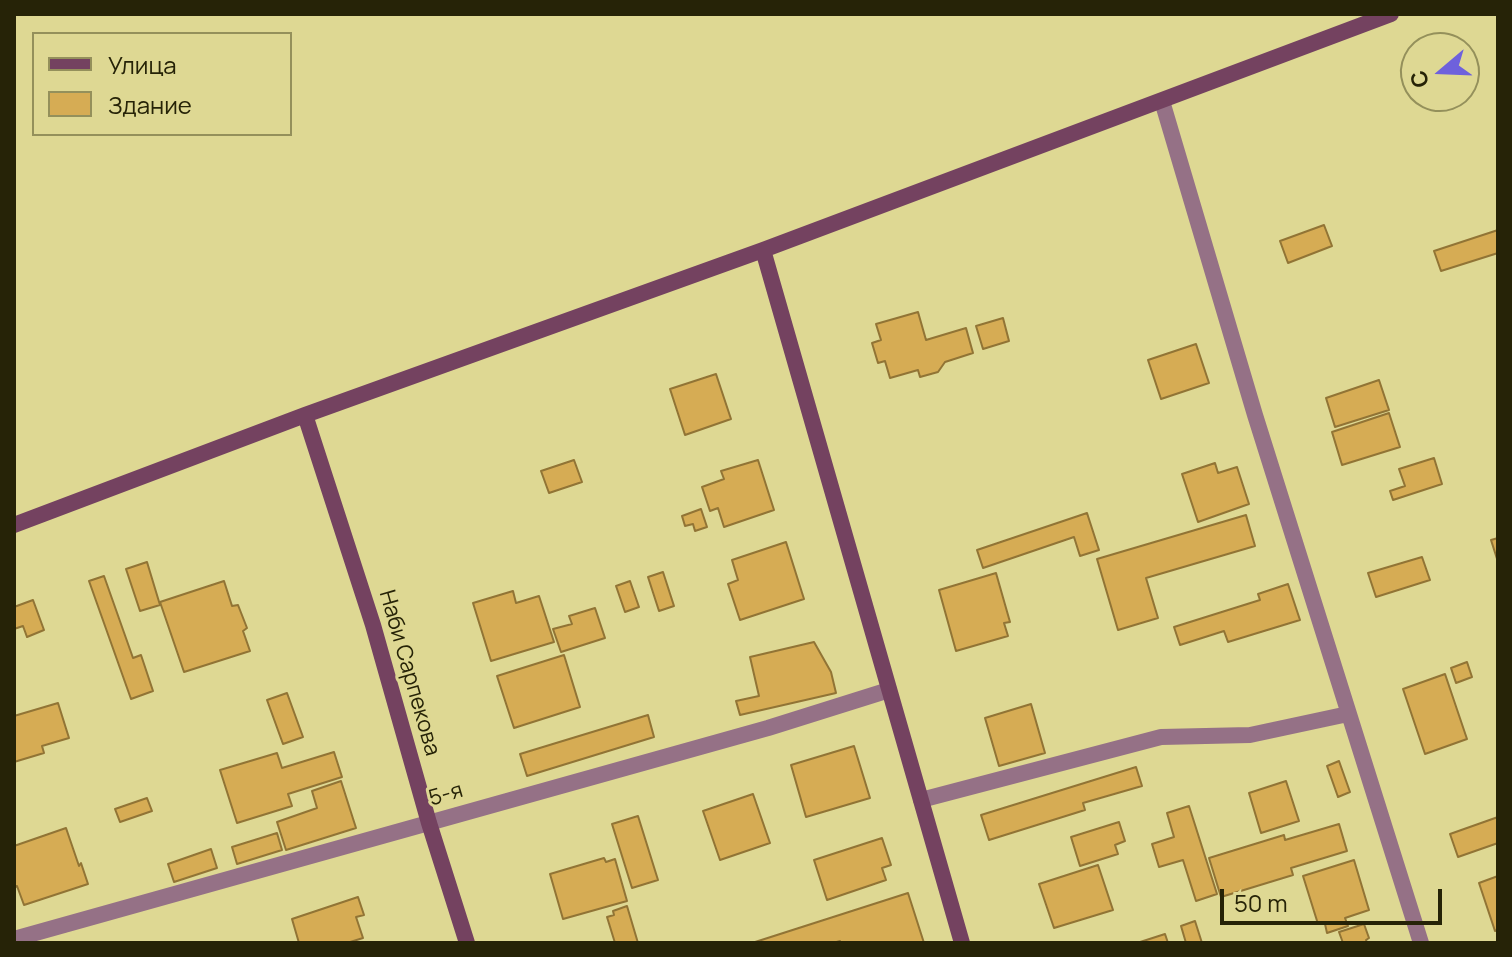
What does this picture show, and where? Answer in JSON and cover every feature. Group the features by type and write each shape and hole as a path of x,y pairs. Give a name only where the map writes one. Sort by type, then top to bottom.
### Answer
{"street":[{"path":"14,525 305,415 763,250 1391,14"},
{"path":"1162,101 1255,415 1421,943"},
{"path":"763,250 962,943"},
{"name":"Наби Сарпекова","path":"305,415 373,625 429,823 467,943"},
{"name":"5-я","path":"14,939 768,728 889,690"},
{"path":"921,800 1161,737 1250,735 1348,714"}],"building":[{"path":"1324,225 1332,246 1288,263 1280,241"},
{"path":"1498,230 1498,253 1441,271 1434,251"},
{"path":"918,312 926,340 966,328 973,353 945,362 938,372 920,377 918,370 890,378 885,361 878,363 872,343 881,340 876,324"},
{"path":"1003,318 1009,341 983,349 976,326"},
{"path":"1196,344 1209,383 1161,399 1148,360"},
{"path":"716,374 731,419 685,435 670,389"},
{"path":"1379,380 1389,410 1335,427 1326,398"},
{"path":"1389,413 1400,447 1342,465 1332,432"},
{"path":"1434,458 1442,484 1393,500 1390,491 1405,486 1399,469"},
{"path":"574,460 582,482 549,493 541,471"},
{"path":"758,460 774,510 724,527 718,508 710,511 702,487 724,479 721,471"},
{"path":"1215,463 1218,473 1237,467 1249,504 1198,522 1182,474"},
{"path":"701,509 707,527 695,531 693,524 685,526 682,516"},
{"path":"1087,513 1099,550 1080,556 1074,537 983,568 977,550"},
{"path":"1246,515 1255,546 1146,578 1158,618 1118,630 1097,559"},
{"path":"1498,538 1498,562 1491,540"},
{"path":"786,542 804,599 740,620 728,584 738,580 732,560"},
{"path":"1422,557 1430,580 1376,597 1368,573"},
{"path":"147,562 160,605 140,611 126,569"},
{"path":"663,572 674,606 659,611 648,577"},
{"path":"996,573 1010,622 1004,623 1008,636 956,651 939,590"},
{"path":"104,576 133,658 141,655 153,691 131,699 89,581"},
{"path":"224,581 232,606 238,605 247,628 243,631 250,651 184,672 160,602"},
{"path":"630,581 639,607 625,612 616,586"},
{"path":"1288,584 1300,620 1228,642 1224,631 1180,645 1174,627 1260,600 1258,594"},
{"path":"513,591 516,603 539,596 554,642 491,661 473,603"},
{"path":"33,600 44,630 27,637 23,626 14,629 14,607"},
{"path":"595,608 605,638 561,652 553,629 572,624 569,616"},
{"path":"814,642 831,672 836,693 740,715 736,701 759,696 750,657"},
{"path":"564,655 580,707 514,728 497,676"},
{"path":"1467,662 1472,677 1456,683 1451,668"},
{"path":"1445,674 1467,739 1425,754 1403,689"},
{"path":"287,693 303,737 283,744 267,700"},
{"path":"58,703 69,738 42,746 44,753 14,762 14,716"},
{"path":"1031,704 1045,753 999,766 985,718"},
{"path":"648,715 654,737 527,776 520,754"},
{"path":"854,746 870,798 806,817 791,765"},
{"path":"334,752 342,777 288,794 292,806 237,823 220,770 277,753 282,768"},
{"path":"1339,761 1350,792 1338,797 1327,766"},
{"path":"1136,767 1142,786 1083,803 1085,810 989,840 981,815"},
{"path":"341,781 356,828 286,850 277,822 317,808 312,791"},
{"path":"1286,781 1299,821 1261,833 1249,793"},
{"path":"753,794 770,843 720,860 703,811"},
{"path":"147,798 152,811 120,822 115,809"},
{"path":"1189,806 1217,894 1196,901 1183,860 1159,867 1152,844 1174,837 1167,813"},
{"path":"638,816 658,880 632,888 612,824"},
{"path":"1498,817 1498,843 1458,857 1450,834"},
{"path":"1119,822 1125,841 1115,845 1118,854 1080,866 1071,837"},
{"path":"1339,824 1347,851 1291,868 1293,875 1221,897 1209,858 1284,835 1285,840"},
{"path":"66,828 88,884 24,905 17,886 14,887 14,846"},
{"path":"277,833 282,850 237,864 232,847"},
{"path":"882,838 891,865 882,868 886,880 827,900 814,860"},
{"path":"211,849 217,868 174,882 168,864"},
{"path":"604,858 606,862 615,859 627,901 563,919 550,874"},
{"path":"1354,860 1369,910 1345,918 1348,926 1327,933 1325,924 1318,924 1303,876"},
{"path":"1098,865 1113,910 1054,928 1039,884"},
{"path":"1498,876 1498,930 1495,931 1479,883"},
{"path":"908,893 924,943 752,943"},
{"path":"358,897 364,915 356,917 363,938 347,943 299,943 292,919"},
{"path":"627,906 638,943 615,943 607,917"},
{"path":"1195,921 1202,943 1186,943 1181,926"},
{"path":"1364,924 1369,938 1367,943 1343,943 1339,932"},
{"path":"1165,934 1168,943 1137,943"}]}
